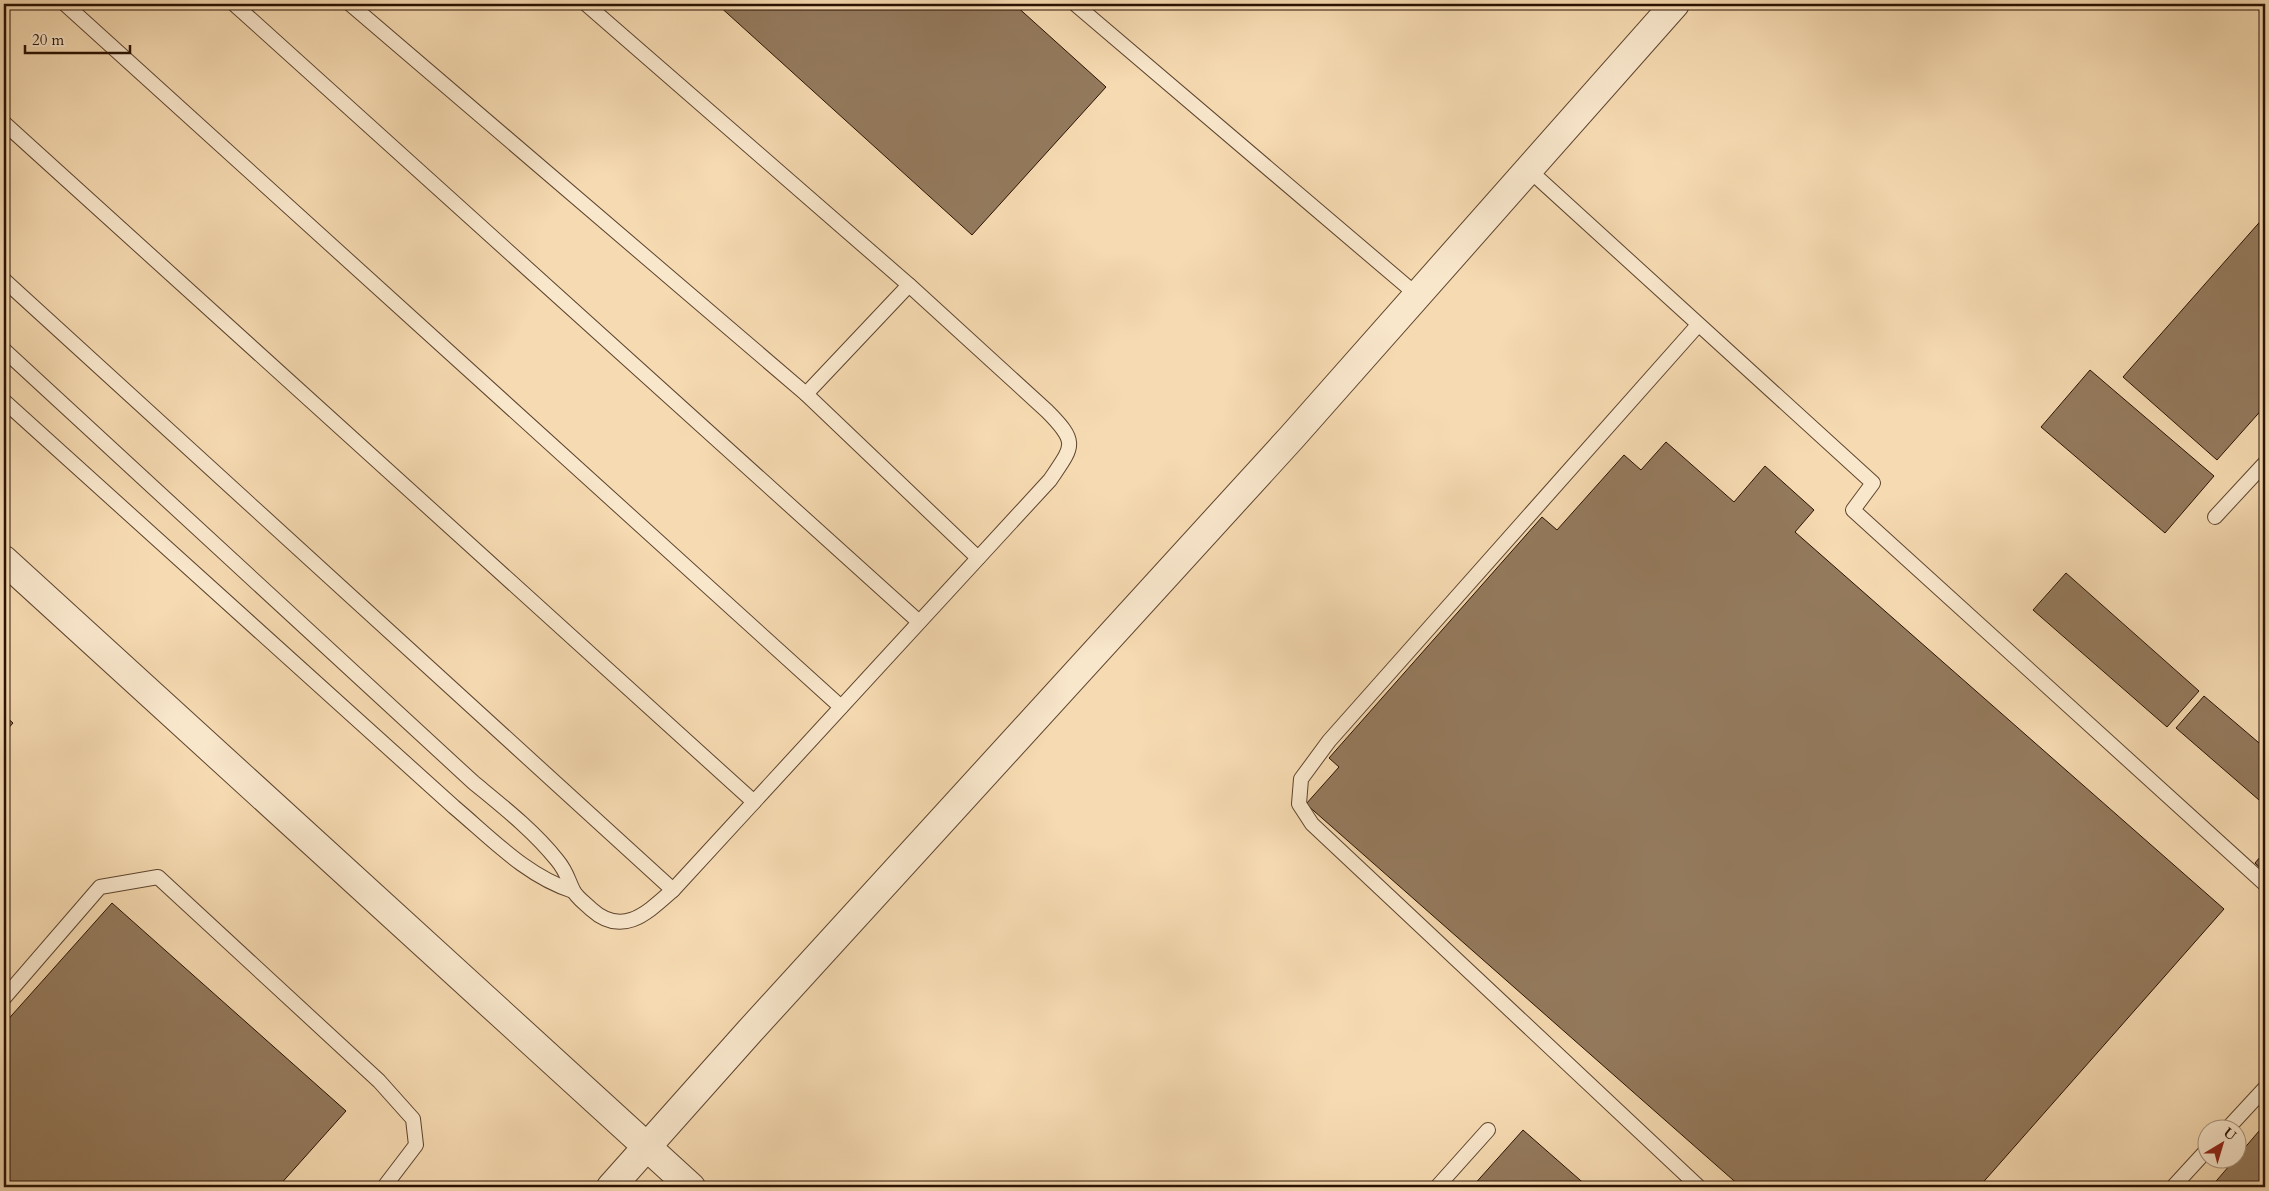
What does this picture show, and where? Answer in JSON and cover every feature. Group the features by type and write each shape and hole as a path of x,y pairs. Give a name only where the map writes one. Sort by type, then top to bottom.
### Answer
{"street":[{"path":"611,1187 756,1025 1286,444 1674,4"},
{"path":"4,560 691,1187"}],"lane":[{"path":"65,4 841,707"},
{"path":"234,4 918,622"},
{"path":"350,4 806,394 978,558"},
{"path":"4,401 454,807 527,868 552,884 573,891 601,918 618,922 634,920 648,912 673,890 1050,480 1069,452 1070,441 1060,424 909,285 586,4"},
{"path":"1075,4 1417,295"},
{"path":"4,123 754,802"},
{"path":"1528,169 1873,483 1853,510 2265,884"},
{"path":"4,280 673,890"},
{"path":"806,394 909,285"},
{"path":"1698,325 1329,741 1302,779 1299,804 1312,824 1700,1187"},
{"path":"4,350 473,782 538,839 568,874 573,891"},
{"path":"2215,517 2265,463"},
{"path":"4,998 100,887 158,877 379,1082 413,1119 416,1145 384,1187"},
{"path":"2237,1118 2265,1088"},
{"path":"1437,1187 1488,1130"},
{"path":"2173,1187 2196,1162"}],"building":[{"path":"717,4 1014,4 1106,87 972,235"},
{"path":"2265,216 2265,406 2217,460 2123,377"},
{"path":"2090,370 2214,476 2165,533 2041,427"},
{"path":"1666,442 1734,502 1765,466 1814,510 1795,532 2224,909 1979,1187 1741,1187 1306,804 1339,767 1329,758 1542,517 1557,530 1624,455 1641,470"},
{"path":"2066,573 2199,691 2167,727 2033,610"},
{"path":"2204,696 2265,748 2265,793 2259,800 2176,728"},
{"path":"4,715 13,723 4,733"},
{"path":"2265,851 2265,872 2255,863"},
{"path":"112,903 346,1111 278,1187 4,1187 4,1024"},
{"path":"2265,1124 2265,1187 2211,1187 2227,1168 2246,1168 2246,1146"},
{"path":"1523,1130 1588,1187 1472,1187"}]}
